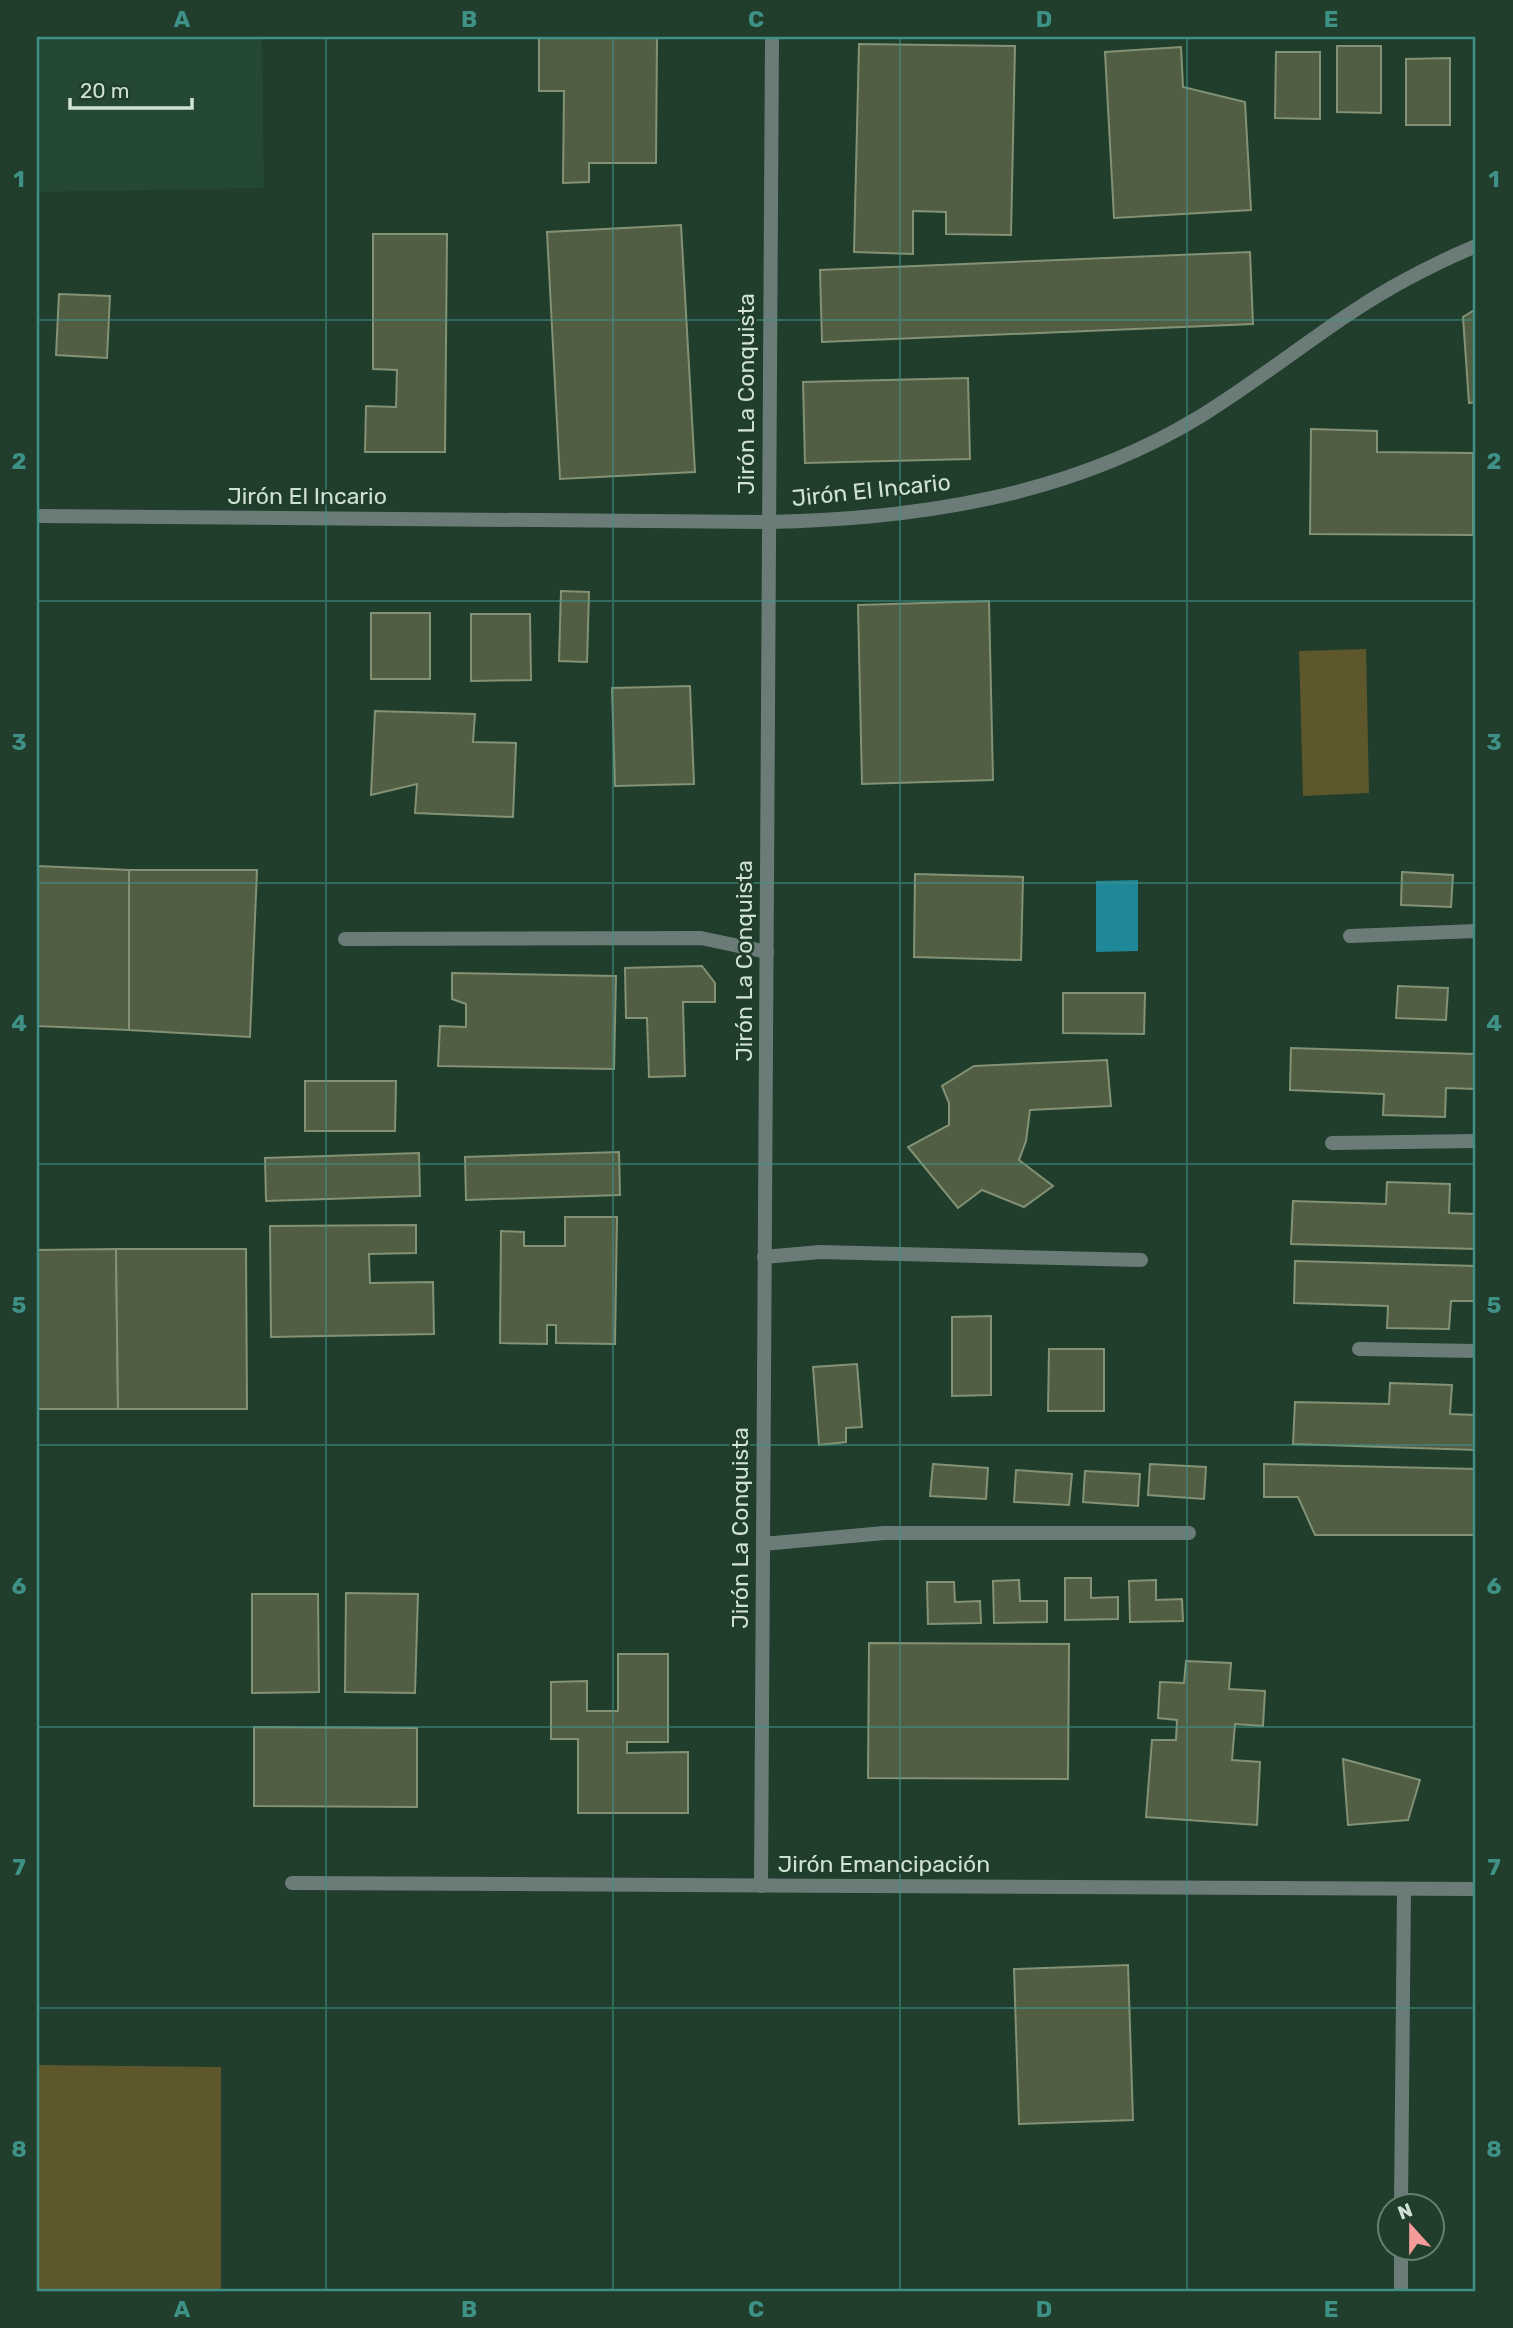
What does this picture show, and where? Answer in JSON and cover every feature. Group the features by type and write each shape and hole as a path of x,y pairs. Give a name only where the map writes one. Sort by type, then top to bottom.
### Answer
{"street":[{"name":"Jirón La Conquista","path":"761,1886 772,37"},
{"name":"Jirón El Incario","path":"37,516 768,522 834,521 912,513 972,503 1097,467 1148,444 1246,388 1347,315 1398,283 1476,246"},
{"path":"1350,936 1476,931"},
{"path":"345,939 701,938 767,952"},
{"path":"1332,1143 1476,1141"},
{"path":"764,1257 820,1252 1141,1260"},
{"path":"1359,1349 1476,1351"},
{"path":"762,1544 884,1533 1189,1533"},
{"name":"Jirón Emancipación","path":"292,1883 1476,1889"},
{"path":"1401,2192 1404,1889"},
{"path":"1401,2262 1401,2291"}],"shaded area":[{"path":"37,37 262,37 264,188 37,192"},
{"path":"1366,649 1369,793 1303,796 1299,651"},
{"path":"37,2065 221,2067 221,2291 37,2291"}],"water":[{"path":"1138,880 1138,951 1096,952 1096,881"}],"building":[{"path":"539,37 657,37 656,163 589,163 589,182 563,183 564,91 539,91"},
{"path":"859,44 1015,46 1011,235 946,234 946,212 913,211 913,254 854,252"},
{"path":"1337,46 1381,46 1381,113 1337,112"},
{"path":"1181,47 1183,87 1245,102 1251,210 1114,218 1105,52"},
{"path":"1276,52 1320,52 1320,119 1275,118"},
{"path":"1450,58 1450,125 1406,125 1406,59"},
{"path":"681,225 695,472 560,479 547,232"},
{"path":"373,234 447,234 445,452 365,452 366,406 396,407 397,370 373,369"},
{"path":"1250,252 1253,324 822,342 820,270"},
{"path":"59,294 110,296 107,358 56,355"},
{"path":"1476,309 1476,402 1469,403 1463,317"},
{"path":"968,378 970,459 805,463 803,382"},
{"path":"1311,429 1377,431 1377,452 1473,453 1473,535 1310,534"},
{"path":"561,591 589,592 587,662 559,661"},
{"path":"989,601 993,780 862,784 858,605"},
{"path":"371,613 430,613 430,679 371,679"},
{"path":"471,614 530,614 531,680 471,681"},
{"path":"690,686 694,784 615,786 612,688"},
{"path":"375,711 475,714 473,742 516,743 513,817 415,813 417,784 371,795"},
{"path":"37,866 129,870 129,1030 37,1026"},
{"path":"129,870 257,870 250,1037 129,1030"},
{"path":"1402,872 1453,875 1451,907 1401,905"},
{"path":"915,874 1023,877 1021,960 914,957"},
{"path":"702,966 715,983 715,1002 683,1002 685,1076 649,1077 647,1018 626,1018 625,968"},
{"path":"452,973 616,976 614,1069 438,1066 440,1026 466,1027 466,1004 452,999"},
{"path":"1398,986 1448,988 1446,1020 1396,1018"},
{"path":"1063,993 1145,993 1144,1034 1063,1033"},
{"path":"1291,1048 1476,1054 1476,1089 1446,1088 1445,1117 1383,1115 1384,1094 1290,1090"},
{"path":"1107,1060 1111,1106 1030,1110 1026,1141 1019,1160 1053,1186 1024,1207 982,1190 958,1208 908,1147 949,1125 949,1103 942,1086 974,1066"},
{"path":"305,1081 396,1081 395,1131 305,1131"},
{"path":"619,1152 620,1195 466,1200 465,1157"},
{"path":"419,1153 420,1196 266,1201 265,1158"},
{"path":"1387,1182 1450,1184 1449,1213 1476,1214 1476,1249 1291,1244 1293,1201 1386,1204"},
{"path":"565,1217 617,1217 615,1344 556,1343 556,1325 547,1325 547,1344 500,1343 501,1231 524,1232 524,1246 565,1246"},
{"path":"416,1225 416,1253 369,1254 370,1283 433,1282 434,1334 271,1337 270,1226"},
{"path":"116,1249 118,1409 37,1409 37,1250"},
{"path":"116,1249 246,1249 247,1409 118,1409"},
{"path":"1295,1261 1476,1266 1476,1301 1451,1301 1449,1329 1387,1328 1388,1306 1294,1303"},
{"path":"991,1316 991,1395 952,1396 952,1317"},
{"path":"1049,1349 1104,1349 1104,1411 1048,1411"},
{"path":"857,1364 862,1427 846,1428 846,1442 819,1445 813,1367"},
{"path":"1390,1383 1452,1385 1450,1414 1476,1415 1476,1450 1293,1444 1295,1402 1389,1404"},
{"path":"933,1464 988,1468 986,1499 930,1496"},
{"path":"1150,1464 1206,1467 1204,1499 1148,1495"},
{"path":"1264,1464 1476,1469 1476,1535 1315,1535 1298,1497 1264,1497"},
{"path":"1016,1470 1072,1474 1069,1505 1014,1502"},
{"path":"1085,1471 1140,1474 1138,1506 1083,1502"},
{"path":"1065,1578 1091,1578 1091,1598 1118,1597 1118,1619 1065,1620"},
{"path":"1019,1580 1020,1601 1047,1601 1047,1622 994,1623 993,1581"},
{"path":"1156,1580 1156,1600 1182,1599 1183,1621 1130,1622 1129,1581"},
{"path":"927,1582 954,1582 955,1602 980,1601 981,1623 928,1624"},
{"path":"346,1593 418,1594 415,1693 345,1692"},
{"path":"252,1594 318,1594 319,1692 252,1693"},
{"path":"869,1643 1069,1644 1068,1779 868,1778"},
{"path":"618,1654 668,1654 668,1742 627,1742 627,1753 688,1752 688,1813 578,1813 578,1739 551,1739 551,1682 587,1681 587,1711 618,1711"},
{"path":"1186,1661 1231,1663 1229,1689 1265,1691 1263,1726 1235,1724 1232,1760 1260,1762 1257,1825 1146,1817 1152,1740 1176,1740 1177,1720 1158,1718 1160,1682 1184,1683"},
{"path":"254,1727 417,1728 417,1807 254,1806"},
{"path":"1343,1759 1420,1780 1408,1820 1348,1825"},
{"path":"1128,1965 1133,2120 1019,2124 1014,1969"}]}
